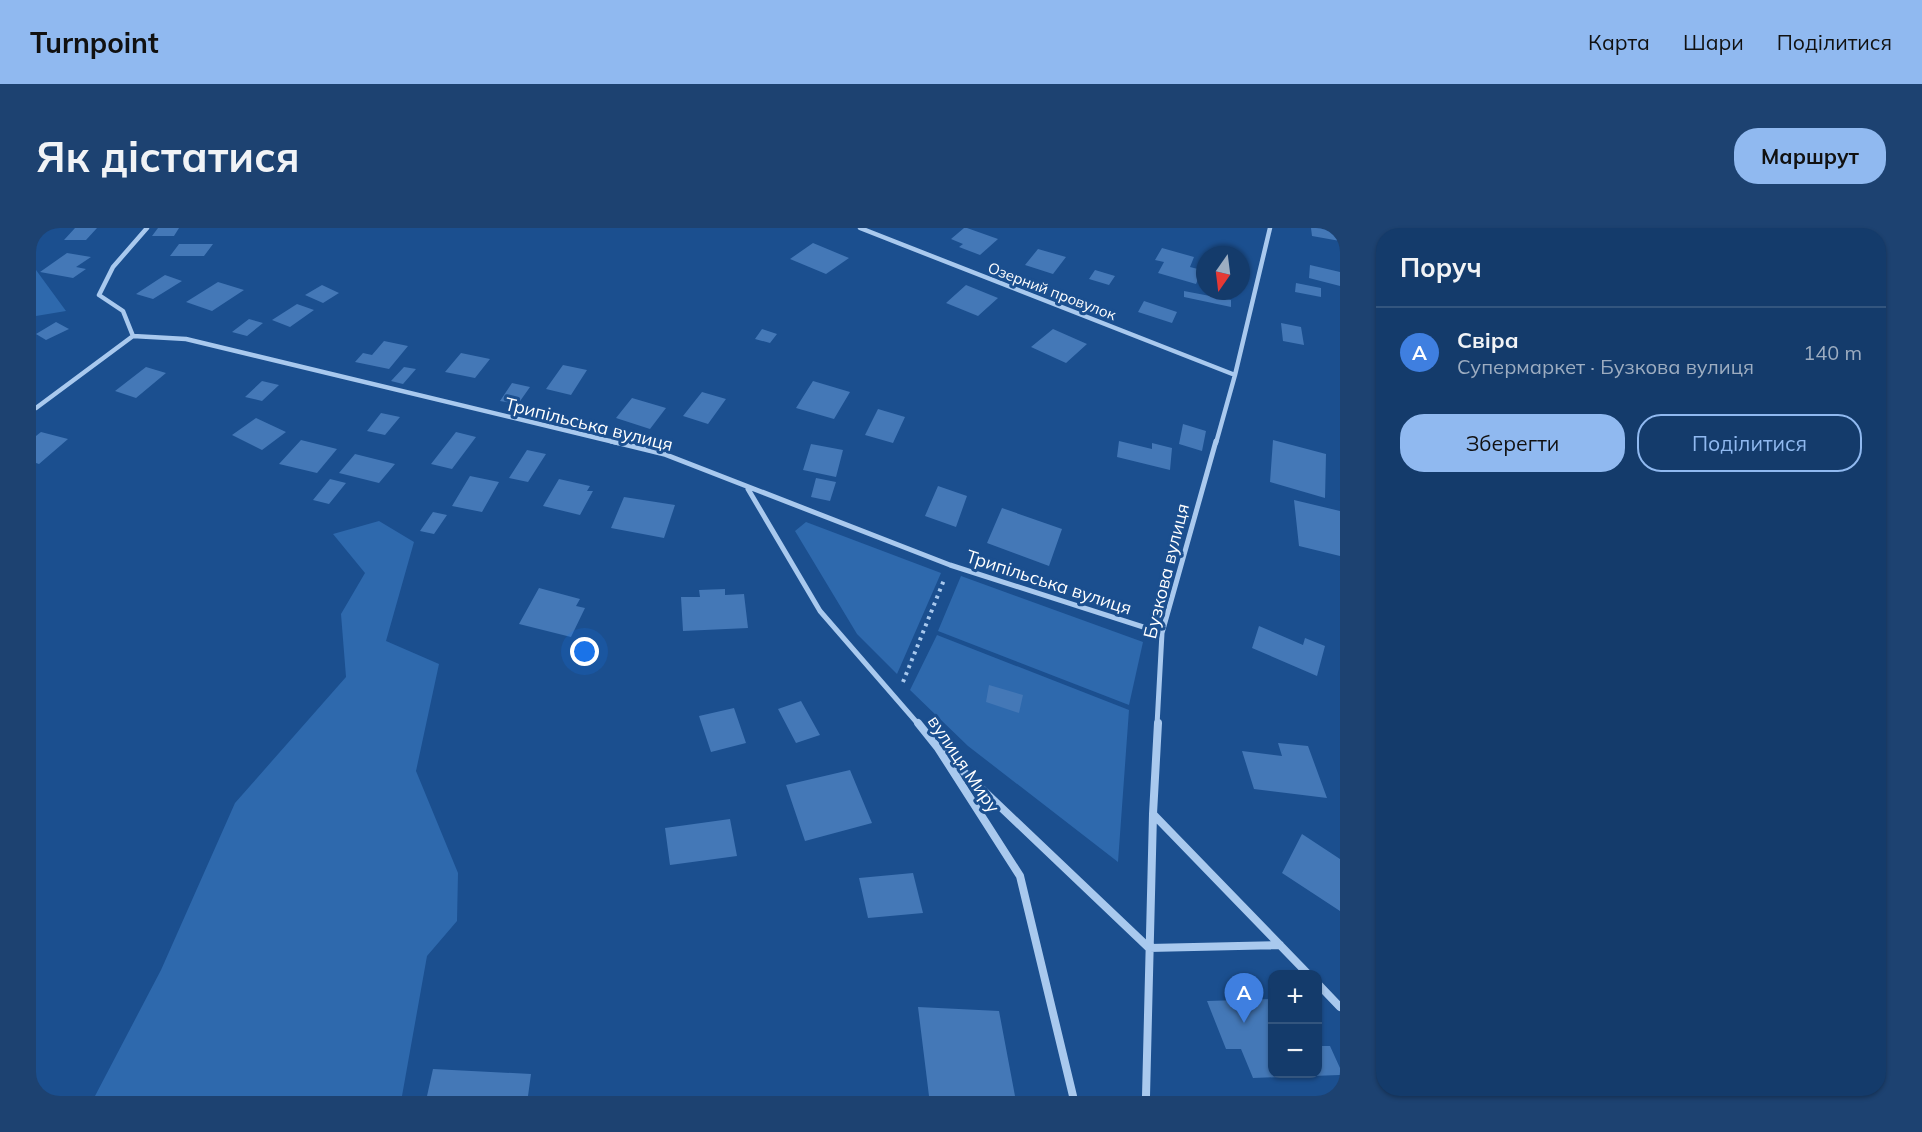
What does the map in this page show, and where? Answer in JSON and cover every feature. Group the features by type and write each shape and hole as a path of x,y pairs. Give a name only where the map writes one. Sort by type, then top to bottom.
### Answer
{"street":[{"path":"36,408 133,336 123,311 99,295 103,282 119,259 147,228"},
{"name":"Озерний провулок","path":"860,228 1235,375"},
{"name":"Бузкова вулиця","path":"1146,1096 1153,814 1162,633 1235,375 1270,228"},
{"name":"Трипільська вулиця","path":"133,336 186,339 664,454 950,565 1162,633"},
{"name":"вулиця Миру","path":"747,488 820,611 897,697 938,748 1020,876 1073,1096"},
{"path":"938,748 1149,948 1280,945"},
{"path":"1153,814 1303,970"},
{"path":"1322,989 1340,1007"}],"path":[{"path":"897,697 950,565"}],"shaded area":[{"path":"36,270 66,311 36,316"},
{"path":"379,521 414,542 386,641 439,664 416,771 458,873 457,921 427,956 402,1096 95,1096 161,970 235,803 346,677 341,614 365,573 333,534"},
{"path":"806,522 941,573 897,674 857,634 795,531"},
{"path":"961,576 1143,642 1129,705 938,631"},
{"path":"937,635 1129,710 1118,862 968,746 910,690"}],"building":[{"path":"75,228 97,228 86,240 64,240"},
{"path":"158,228 179,228 174,236 152,236"},
{"path":"964,228 998,239 980,255 959,247 963,244 951,239"},
{"path":"1311,228 1340,228 1340,241 1312,236"},
{"path":"813,243 849,258 826,274 790,259"},
{"path":"179,244 213,244 204,256 170,256"},
{"path":"1162,248 1194,257 1190,267 1196,268 1196,284 1158,273 1164,262 1155,260"},
{"path":"1038,249 1066,257 1053,274 1025,265"},
{"path":"67,253 91,257 76,267 86,269 73,278 40,272"},
{"path":"1310,265 1340,272 1340,286 1309,278"},
{"path":"1095,270 1115,276 1109,285 1089,279"},
{"path":"165,275 182,281 153,299 136,294"},
{"path":"218,282 244,290 212,311 186,302"},
{"path":"1296,283 1321,288 1321,297 1295,292"},
{"path":"322,285 339,293 323,303 305,295"},
{"path":"966,285 998,298 978,316 946,303"},
{"path":"1184,291 1196,293 1196,300 1184,297"},
{"path":"1198,300 1231,300 1231,307"},
{"path":"1144,301 1177,312 1172,323 1138,312"},
{"path":"297,304 314,310 290,327 272,320"},
{"path":"249,319 263,323 247,336 232,332"},
{"path":"56,322 69,329 46,340 36,334"},
{"path":"1281,323 1301,327 1304,345 1283,341"},
{"path":"762,329 777,334 770,343 755,339"},
{"path":"1053,329 1087,344 1066,363 1031,347"},
{"path":"384,341 408,346 389,369 355,362 363,353 372,355"},
{"path":"461,353 490,359 475,378 445,372"},
{"path":"563,365 587,370 571,395 546,389"},
{"path":"146,367 166,373 136,398 115,391"},
{"path":"404,367 416,369 403,384 391,381"},
{"path":"262,381 279,385 262,401 245,397"},
{"path":"813,381 850,392 834,419 796,408"},
{"path":"512,383 530,387 518,404 500,401"},
{"path":"702,392 726,399 708,424 683,416"},
{"path":"632,398 666,408 650,429 616,418"},
{"path":"878,409 905,417 893,443 865,435"},
{"path":"381,413 400,417 385,435 367,431"},
{"path":"256,418 286,432 262,450 232,435"},
{"path":"1183,424 1206,431 1202,451 1179,444"},
{"path":"41,432 68,439 39,464 36,463 36,436"},
{"path":"456,432 476,437 452,469 431,464"},
{"path":"301,440 337,449 317,473 279,464"},
{"path":"1273,440 1326,454 1325,498 1270,482"},
{"path":"1119,441 1152,449 1152,443 1172,448 1170,470 1117,457"},
{"path":"811,444 843,450 836,477 803,470"},
{"path":"527,450 546,454 528,482 509,478"},
{"path":"355,454 395,464 379,483 339,473"},
{"path":"470,476 499,482 482,512 452,506"},
{"path":"816,478 836,482 830,501 811,497"},
{"path":"330,479 346,483 329,504 313,500"},
{"path":"559,479 590,486 587,491 593,491 580,515 543,506"},
{"path":"938,486 967,496 956,527 925,516"},
{"path":"624,497 675,505 664,538 611,528"},
{"path":"1294,500 1340,511 1340,556 1299,546"},
{"path":"1002,508 1062,529 1049,566 987,543"},
{"path":"433,512 447,515 434,534 420,531"},
{"path":"539,588 580,599 576,606 585,608 571,637 519,624"},
{"path":"725,589 725,595 744,594 748,628 683,631 681,597 700,597 699,590"},
{"path":"1259,626 1303,645 1305,638 1325,646 1317,676 1252,648"},
{"path":"989,685 1023,695 1019,713 986,702"},
{"path":"801,701 820,735 796,743 778,709"},
{"path":"734,708 746,743 711,752 699,716"},
{"path":"1278,743 1308,746 1327,798 1254,789 1242,751 1282,756"},
{"path":"850,770 872,823 805,841 786,785"},
{"path":"730,819 737,856 670,865 665,828"},
{"path":"1302,834 1340,859 1340,911 1282,873"},
{"path":"913,873 923,913 868,918 859,878"},
{"path":"1268,999 1268,1077 1253,1078 1241,1049 1226,1049 1207,1001"},
{"path":"918,1007 999,1011 1015,1096 929,1096"},
{"path":"1322,1046 1330,1046 1340,1068 1340,1075 1322,1076"},
{"path":"433,1069 531,1074 528,1096 427,1096"}],"place":[{"name":"Свіра","path":"1244,1023"}]}
